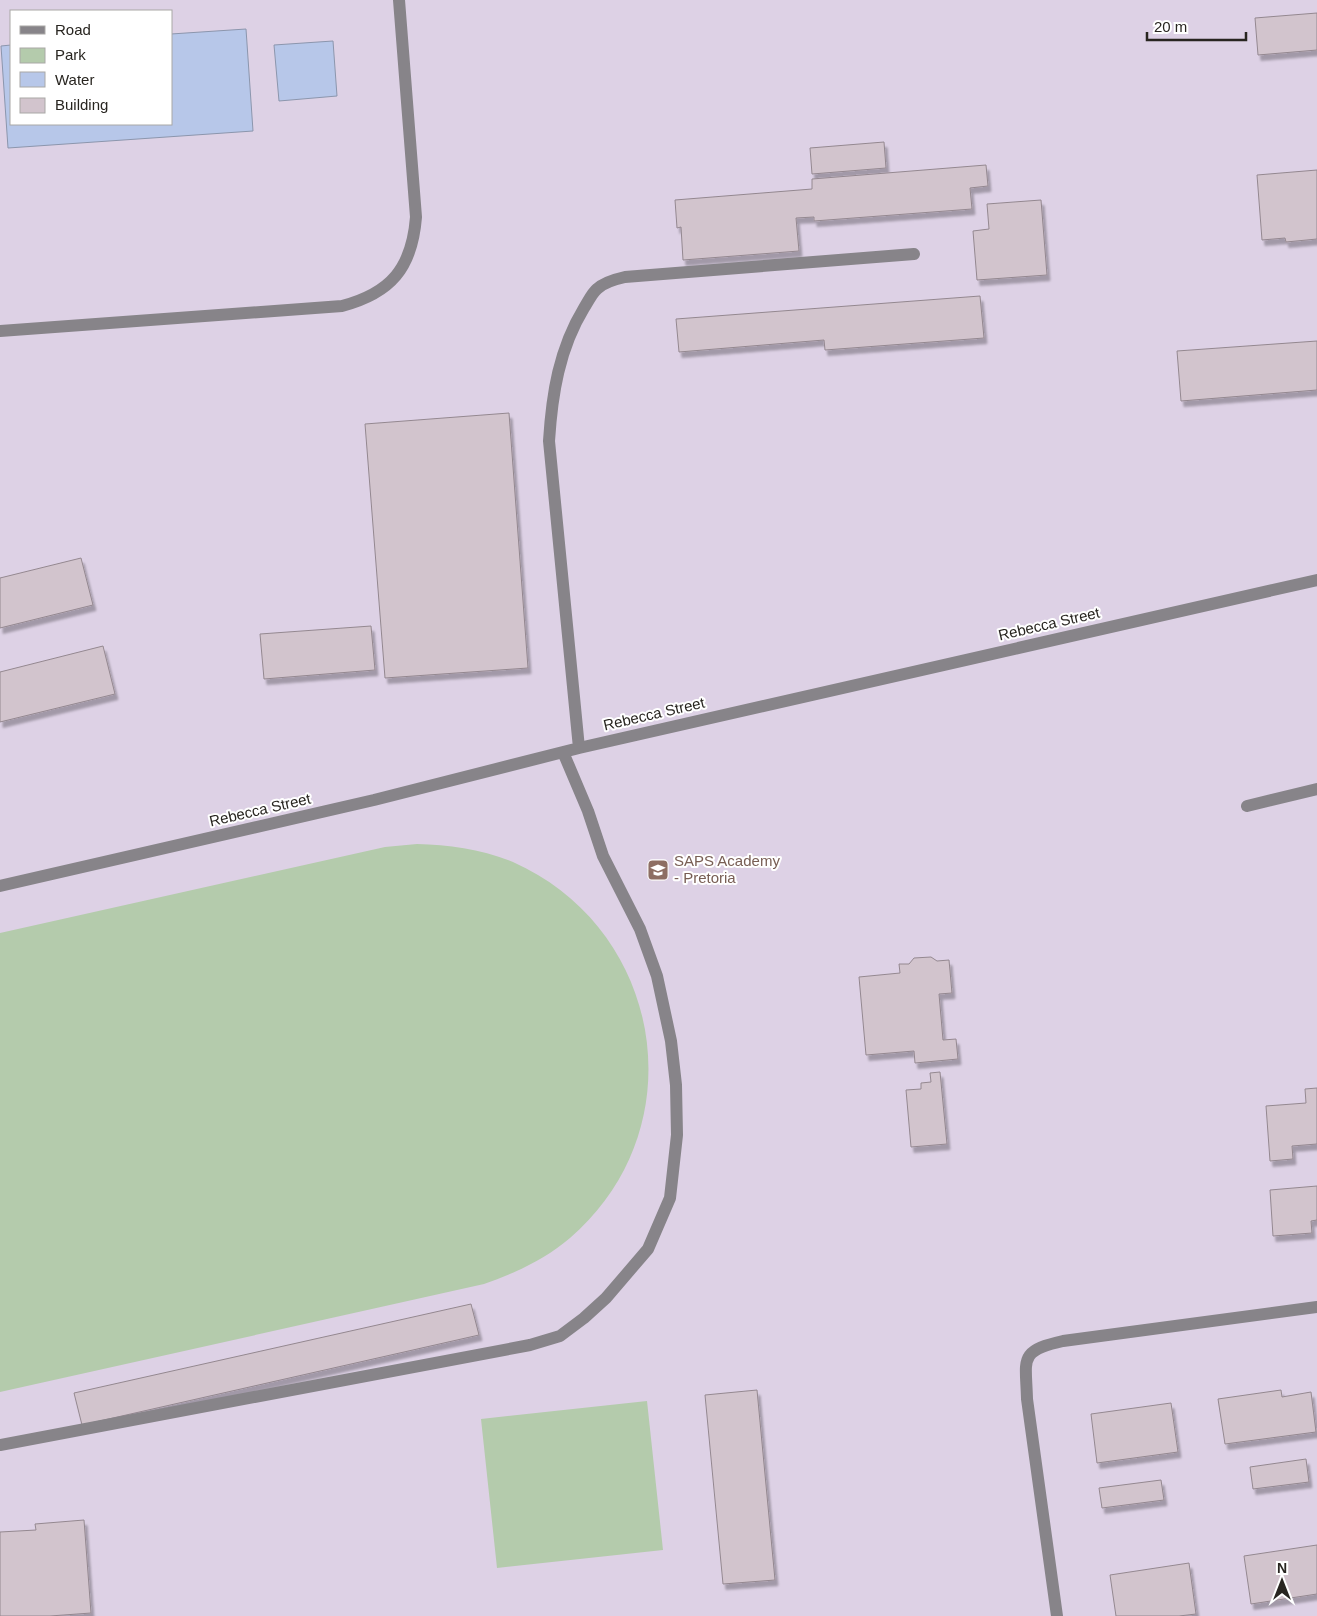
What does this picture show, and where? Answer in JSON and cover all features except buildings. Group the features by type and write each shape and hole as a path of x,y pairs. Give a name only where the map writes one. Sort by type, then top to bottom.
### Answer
{"street":[{"path":"0,331 342,306 374,294 388,284 399,271 409,254 414,236 416,217 399,0"},
{"path":"579,748 549,441 555,381 564,352 578,319 596,289 616,279 625,277 914,254"},
{"name":"Rebecca Street","path":"0,886 374,800 579,748 1317,580"},
{"path":"0,1445 530,1345 560,1336 606,1298 648,1249 670,1198 677,1136 676,1085 671,1041 657,976 640,928 604,856 563,752"},
{"path":"1247,806 1317,790"},
{"path":"1057,1616 1028,1399 1026,1365 1033,1351 1040,1347 1063,1341 1317,1307"}],"shaded area":[{"name":"SAPS Academy - Pretoria","path":"0,0 1317,0 1317,1616 0,1616"}],"green space":[{"path":"417,844 465,849 513,862 564,893 603,934 631,982 646,1034 648,1089 636,1143 610,1193 570,1238 560,1246 529,1265 484,1284 0,1392 0,933 385,847"},
{"path":"647,1401 663,1550 497,1568 481,1419"}],"water":[{"path":"246,29 253,131 8,148 1,46 10,45 10,125 172,125 172,34"},
{"path":"333,41 337,96 279,101 274,45"}],"place":[{"name":"SAPS Academy - Pretoria","path":"658,870"}]}
